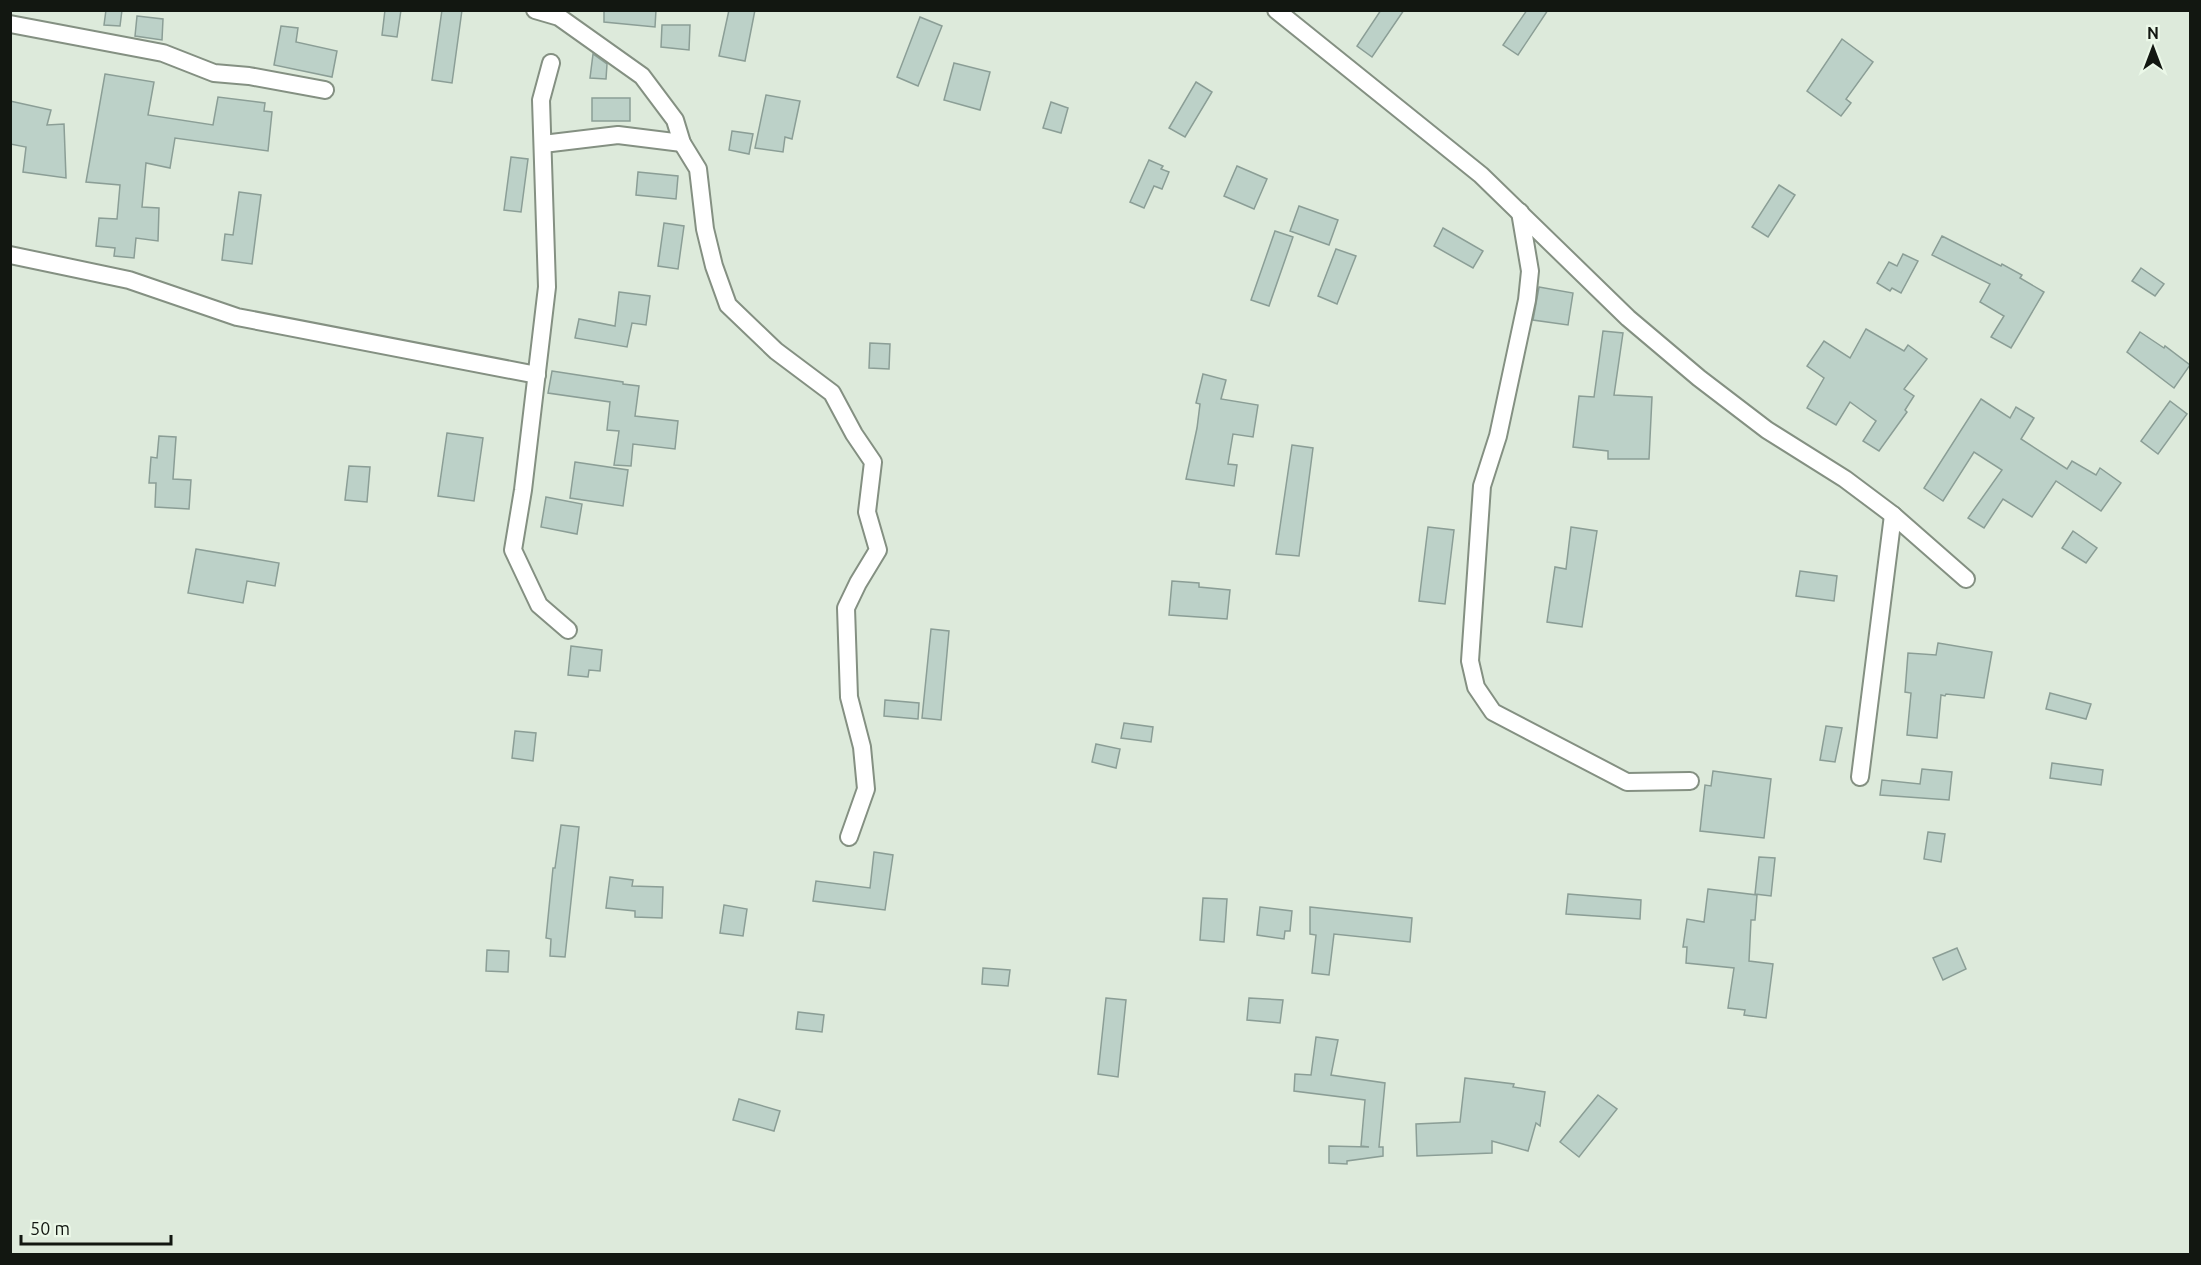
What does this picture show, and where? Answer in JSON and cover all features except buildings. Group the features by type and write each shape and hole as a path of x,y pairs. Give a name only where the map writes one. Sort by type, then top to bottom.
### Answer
{"street":[{"path":"535,10 559,16 642,76 675,120 682,143 698,169 705,229 714,266 728,305 776,351 832,393 854,434 873,462 867,512 879,550 858,583 846,608 849,697 862,747 866,789 849,837"},
{"path":"1276,10 1481,175 1628,318 1699,378 1767,430 1845,479 1893,515 1966,579"},
{"path":"10,24 163,53 214,73 249,76 326,90"},
{"path":"551,63 540,100 547,287 523,490 513,550 539,605 568,630"},
{"path":"543,144 618,135 682,143"},
{"path":"1520,212 1530,271 1527,300 1498,436 1482,486 1470,661 1476,687 1493,712 1628,782 1690,781"},
{"path":"10,255 129,280 237,317 537,375"},
{"path":"1860,777 1893,515"}]}
